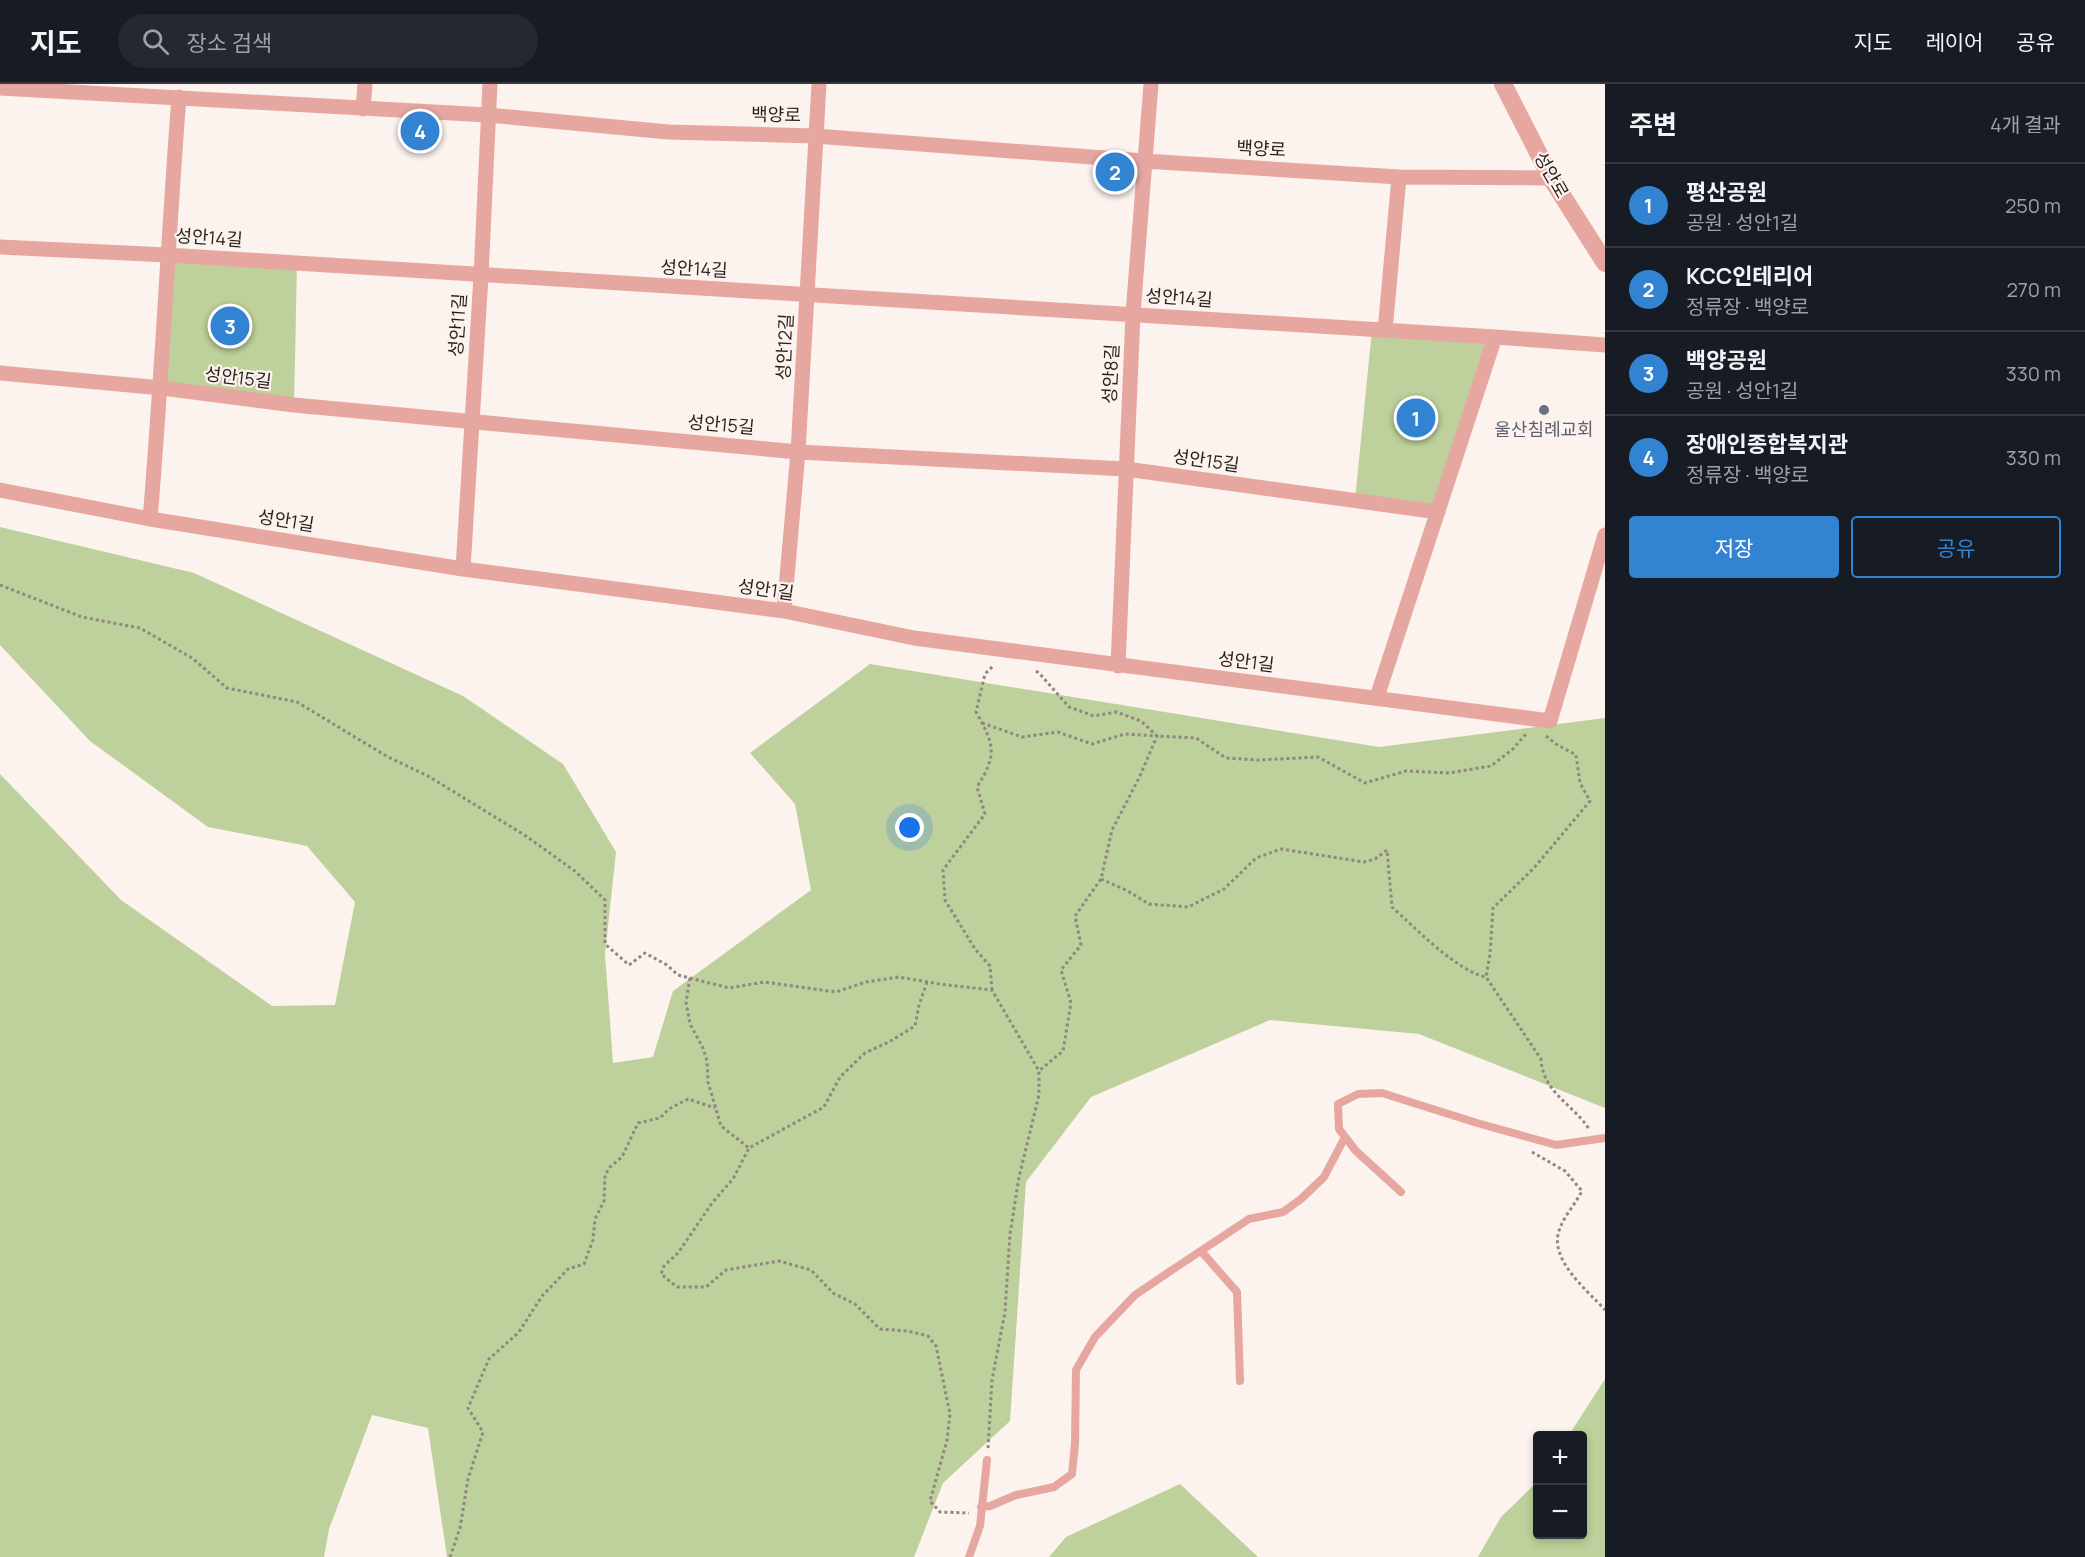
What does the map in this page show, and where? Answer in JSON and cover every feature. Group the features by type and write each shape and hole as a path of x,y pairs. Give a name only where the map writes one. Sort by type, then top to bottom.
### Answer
{"street":[{"path":"363,109 365,84"},
{"name":"성안11길","path":"463,569 490,84"},
{"name":"성안12길","path":"784,611 798,452 819,84"},
{"name":"성안8길","path":"1118,666 1133,314 1151,84"},
{"name":"성안로","path":"1503,84 1551,178 1605,263"},
{"name":"백양로","path":"0,88 488,116 668,132 815,136 1144,161 1398,177 1551,178"},
{"path":"150,519 162,388 167,255 179,97"},
{"path":"1385,331 1398,177"},
{"name":"성안14길","path":"0,247 167,255 481,276 1495,336 1605,345"},
{"path":"1377,697 1495,336"},
{"name":"성안15길","path":"0,373 162,388 294,405 798,452 1126,469 1438,512"},
{"name":"성안1길","path":"0,490 150,519 463,569 784,611 914,638 1118,666 1377,697 1532,721"},
{"path":"1532,721 1550,721 1605,535"}],"lane":[{"path":"1401,1192 1364,1158 1339,1129 1338,1104 1358,1094 1382,1093 1556,1145 1605,1138"},
{"path":"981,1510 1016,1495 1054,1487 1072,1474 1075,1444 1076,1370 1095,1337 1136,1295 1201,1251 1249,1219 1283,1212 1301,1199 1324,1176 1345,1137"},
{"path":"1201,1251 1237,1292 1240,1381"},
{"path":"969,1557 980,1526 987,1460"}],"path":[{"path":"0,585 82,617 140,627 192,658 228,688 297,702 388,757 428,776 526,836 583,879 605,900 605,944 629,966 645,953 667,965 678,975 729,988 764,982 836,993 866,982 899,977 992,990"},
{"path":"987,1460 992,1380 1005,1312 1010,1234 1019,1177 1039,1095 1039,1071 992,990 990,966 975,949 945,900 944,870 985,814 977,787 990,767 991,739 976,712 985,674 1007,650"},
{"path":"1030,669 1040,673 1068,707 1094,716 1116,712 1141,721 1157,736"},
{"path":"982,723 1022,737 1058,732 1092,744 1125,734 1196,738 1226,758 1258,760 1318,757 1365,783 1406,771 1449,773 1491,766 1524,738 1532,721 1556,744 1576,755 1580,783 1590,801 1534,868 1493,908 1486,977 1540,1059 1542,1073 1560,1100 1580,1116 1589,1130 1592,1141"},
{"path":"1039,1071 1063,1051 1071,1003 1061,970 1081,945 1075,916 1101,879 1112,830 1139,778 1157,736"},
{"path":"1101,879 1149,904 1188,907 1224,889 1256,858 1281,849 1364,862 1375,859 1387,850 1392,907 1454,960 1477,975 1486,977"},
{"path":"690,978 686,1002 690,1024 707,1061 708,1082 721,1126 749,1148"},
{"path":"927,982 915,1026 866,1053 840,1077 824,1107 749,1148 733,1179 712,1203 678,1253 664,1266 661,1274 677,1287 706,1287 726,1270 779,1261 811,1270 833,1293 855,1304 880,1329 908,1331 928,1336 936,1346 950,1414 942,1462 930,1501 940,1512 981,1510"},
{"path":"450,1557 460,1528 468,1479 483,1431 468,1408 489,1359 519,1332 542,1296 568,1269 584,1263 593,1240 595,1219 604,1202 605,1175 610,1167 622,1157 638,1123 660,1118 669,1109 688,1099 715,1108"},
{"path":"1523,1148 1565,1171 1582,1191 1560,1227 1556,1245 1561,1260 1605,1310"}],"green space":[{"path":"167,255 297,264 294,405 162,388"},
{"path":"1372,330 1495,337 1438,512 1355,500"},
{"path":"0,527 194,573 463,696 563,764 616,852 605,954 613,1063 653,1057 673,991 811,890 795,804 750,753 870,664 1379,747 1605,718 1605,1108 1419,1034 1270,1020 1091,1097 1026,1182 1010,1421 943,1483 914,1557 447,1557 428,1428 372,1415 329,1529 324,1557 0,1557 0,774 121,900 272,1006 335,1005 355,902 307,846 208,827 90,741 0,645"},
{"path":"1605,1379 1605,1557 1478,1557 1501,1517 1533,1486 1533,1539 1587,1539 1587,1431 1572,1431"},
{"path":"1180,1484 1258,1557 1049,1557 1066,1537"}],"place":[{"name":"장애인종합복지관","path":"420,131"},
{"name":"KCC인테리어","path":"1115,172"},
{"name":"백양공원","path":"230,326"},
{"name":"울산침례교회","path":"1544,410"},
{"name":"평산공원","path":"1416,418"}]}
